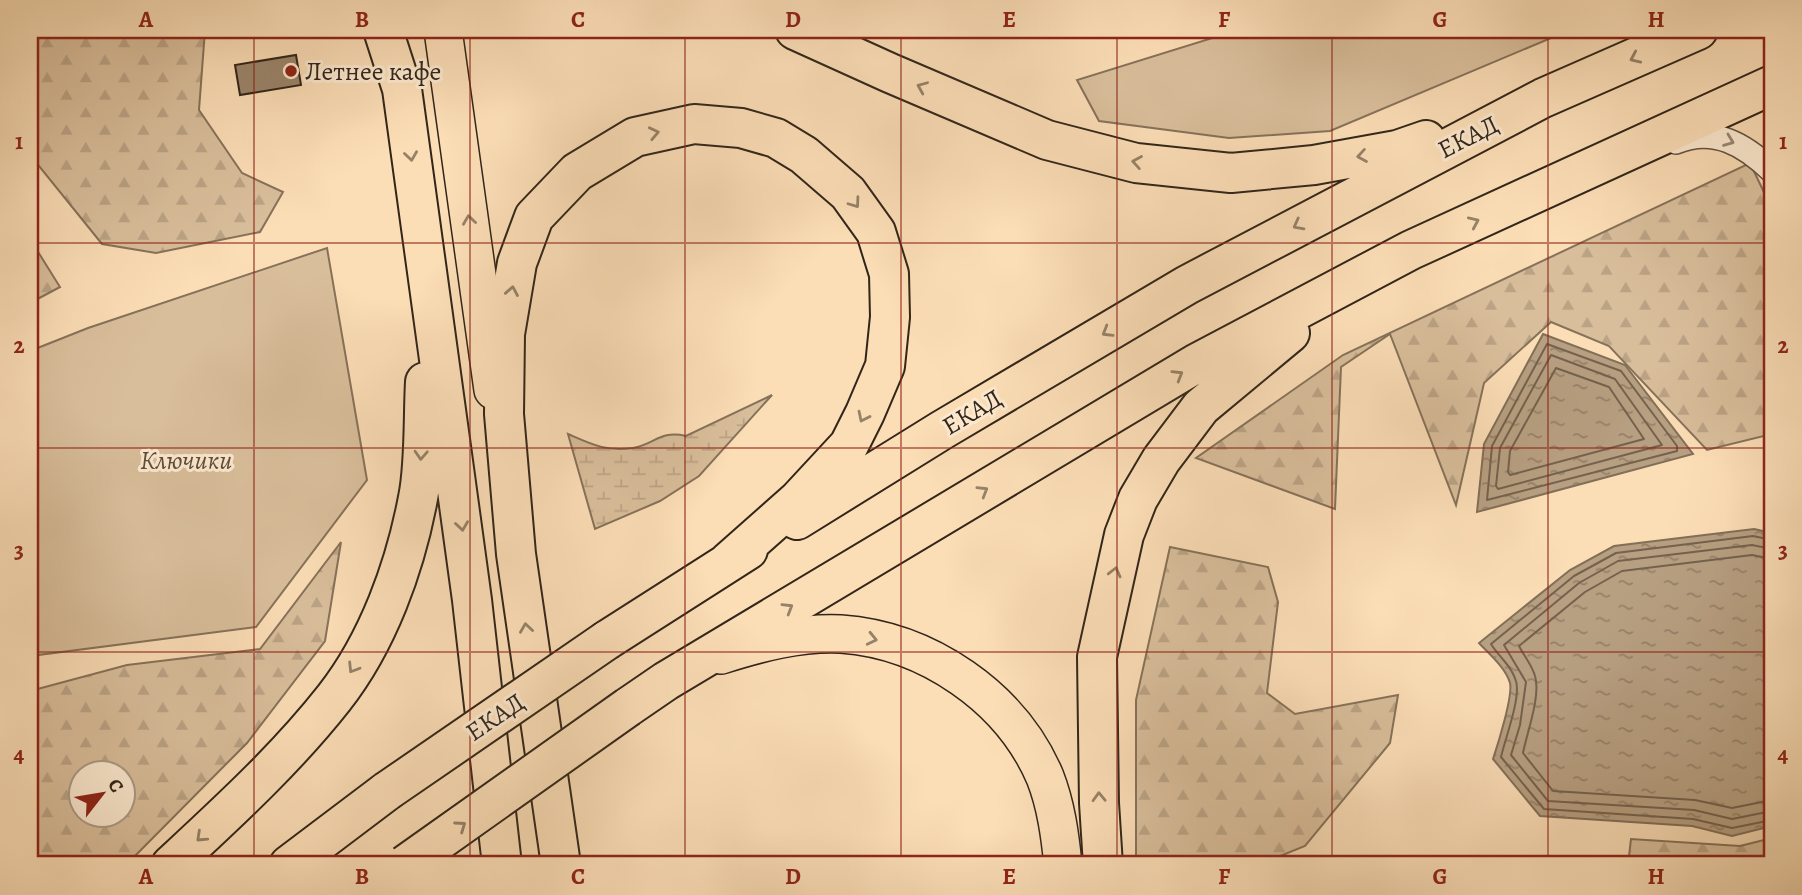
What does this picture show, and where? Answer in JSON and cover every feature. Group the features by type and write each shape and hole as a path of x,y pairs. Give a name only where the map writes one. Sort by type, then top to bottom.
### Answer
{"highway":[{"path":"383,30 402,89 472,600 502,865"},
{"path":"794,30 1047,141 1136,163 1231,173 1314,165 1397,150 1544,98"},
{"name":"ЕКАД","path":"289,865 387,791 607,640 942,430 1186,285 1544,98 1698,30"},
{"path":"405,865 666,681 1197,363 1411,250 1772,85"},
{"path":"560,859 516,554 504,414 505,334 517,263 534,217 577,172 635,137 694,124 741,128 776,138 804,155 848,193 876,232 889,274 890,317 885,366 849,445 798,500 728,562"},
{"path":"1103,865 1099,803 1097,657 1124,535 1138,499 1161,460 1201,407 1293,330 1411,250"},
{"path":"171,865 250,790 336,696 374,635 404,565 419,495 429,289"}],"main road":[{"path":"394,30 402,89"},
{"path":"443,30 516,554"},
{"path":"666,681 706,660 749,646 801,635 838,634 867,637 913,649 969,682 991,701 1021,735 1044,776 1052,800 1060,833 1063,865"}],"street":[{"path":"1526,199 1607,172 1689,137 1716,136 1741,145 1772,171"}],"green space":[{"path":"30,30 205,30 199,110 242,173 283,192 260,232 156,253 102,244 30,155"},
{"path":"1238,30 1570,30 1330,131 1229,138 1099,121 1077,80"},
{"path":"1750,163 1772,209 1772,434 1707,450 1609,346 1551,322 1484,383 1456,505 1390,334 1341,367 1335,509 1196,458 1343,355"},
{"path":"30,239 60,287 30,303"},
{"name":"Ключики","path":"327,248 367,480 256,627 30,656 30,351 88,328"},
{"path":"772,395 699,476 660,501 595,529 568,434 607,448 633,448 664,436 686,436"},
{"path":"341,542 325,641 247,743 126,865 30,865 30,691 127,665 260,649"},
{"path":"1170,547 1268,567 1278,602 1267,693 1295,714 1398,695 1390,743 1305,846 1258,865 1136,865 1136,700"},
{"path":"1772,838 1772,865 1628,865 1631,839 1740,846"}],"water":[{"path":"1543,334 1625,365 1693,454 1477,512 1484,444"},
{"path":"1754,529 1772,533 1772,826 1732,836 1692,826 1540,816 1493,759 1507,709 1510,683 1501,667 1479,643 1570,570 1614,546"}],"building":[{"path":"296,55 301,85 240,95 235,65"}],"place":[{"name":"Летнее кафе","path":"291,71"}]}
